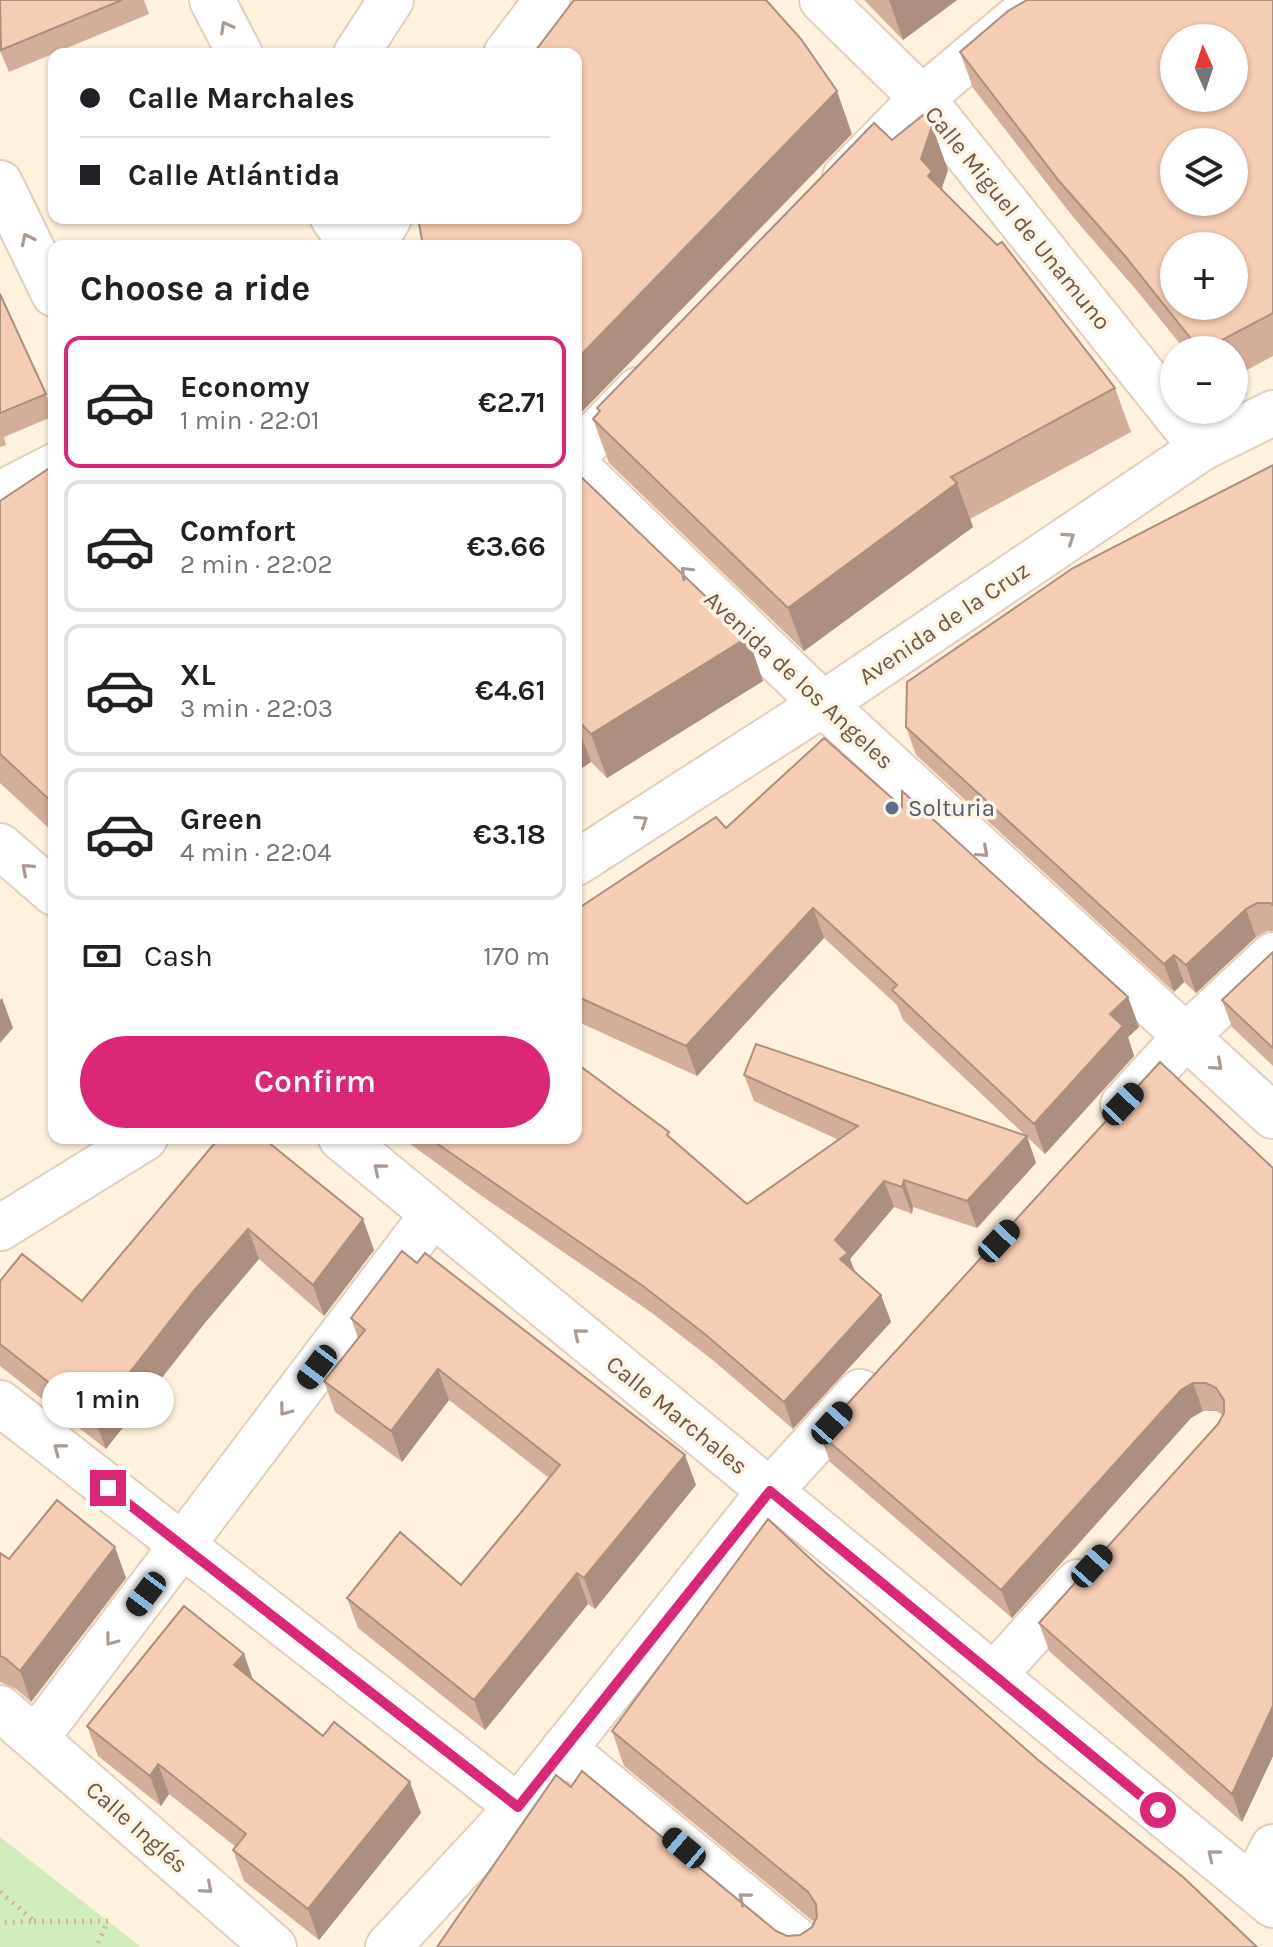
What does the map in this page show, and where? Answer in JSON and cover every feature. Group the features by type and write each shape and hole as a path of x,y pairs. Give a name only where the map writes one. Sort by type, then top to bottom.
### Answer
{"street":[{"path":"212,0 237,48"},
{"path":"360,48 391,0"},
{"path":"511,48 547,0"},
{"name":"Calle Miguel de Unamuno","path":"822,0 922,98 1202,448"},
{"path":"814,209 922,98 1039,0"},
{"path":"0,183 48,282"},
{"path":"582,448 662,365"},
{"name":"Avenida de la Cruz","path":"582,859 823,704 1202,448 1273,413"},
{"path":"0,494 48,469"},
{"name":"Avenida de los Angeles","path":"582,472 823,704 1273,1116"},
{"path":"0,846 48,888"},
{"path":"1100,1130 1186,1036 1273,955"},
{"path":"0,1228 135,1144"},
{"name":"Calle Marchales","path":"348,1144 1263,1896"},
{"path":"36,1738 433,1214"},
{"path":"388,1947 518,1807 770,1491 887,1363"},
{"path":"0,1403 518,1807"},
{"path":"994,1675 1107,1549"},
{"name":"Calle Inglés","path":"0,1708 274,1947"},
{"path":"564,1749 805,1947"},
{"path":"1263,1896 1273,1847"}],"path":[{"path":"0,1892 34,1921"},
{"path":"0,1923 108,1921 96,1947"}],"green space":[{"path":"0,1837 141,1947 0,1947"}],"building":[{"path":"0,0 122,0 1,50"},
{"path":"574,0 766,0 801,39 837,91 582,354 582,240 422,240 419,224 582,224 582,48 538,48"},
{"path":"1027,0 1273,0 1273,313 1229,336 1189,336 1176,320 1248,320 1248,232 1160,232 1160,300 1059,181 960,52 1008,11"},
{"path":"923,115 932,126 921,159 932,171 928,176 997,245 1002,242 1115,388 951,477 957,483 788,608 593,419 600,411 597,408 874,123 892,140"},
{"path":"0,294 46,394 0,413"},
{"path":"1273,465 1273,905 1257,903 1246,909 1186,965 1174,955 1164,964 906,727 907,682 1073,568"},
{"path":"48,469 48,798 0,754 0,501"},
{"path":"582,478 748,637 591,734 582,725"},
{"path":"824,738 902,807 902,791 1128,997 1110,1014 1123,1026 1034,1124 892,990 897,985 813,908 686,1046 582,999 582,906 716,817 726,828"},
{"path":"1273,952 1273,1048 1222,1000"},
{"path":"756,1044 1027,1136 967,1201 904,1180 902,1187 884,1181 835,1240 848,1253 840,1259 881,1295 784,1402 643,1286 438,1144 582,1144 582,1067 669,1132 667,1135 747,1204 858,1126 744,1075"},
{"path":"1160,1062 1273,1168 1273,1706 1232,1794 1039,1623 1218,1424 1224,1413 1224,1400 1216,1388 1206,1383 1193,1383 1181,1390 1001,1590 820,1434"},
{"path":"214,1144 270,1144 363,1219 313,1285 248,1229 192,1293 94,1418 0,1344 0,1281 22,1254 82,1301"},
{"path":"402,1251 417,1263 425,1253 685,1455 584,1578 577,1573 474,1700 347,1598 400,1532 461,1585 560,1465 438,1369 391,1431 324,1381 365,1330 351,1318"},
{"path":"57,1500 115,1547 20,1671 0,1656 0,1553 9,1559"},
{"path":"768,1519 1037,1759 1183,1877 1257,1947 437,1947 556,1775 571,1787 582,1771 776,1931 787,1936 800,1935 812,1927 817,1917 816,1904 808,1892 612,1731"},
{"path":"184,1606 244,1654 234,1665 323,1736 334,1722 410,1782 308,1909 233,1850 246,1834 158,1764 150,1776 87,1726"}],"place":[{"name":"Solturia","path":"892,808"}],"route":[{"path":"108,1488 518,1807 770,1491 1158,1810"}]}
